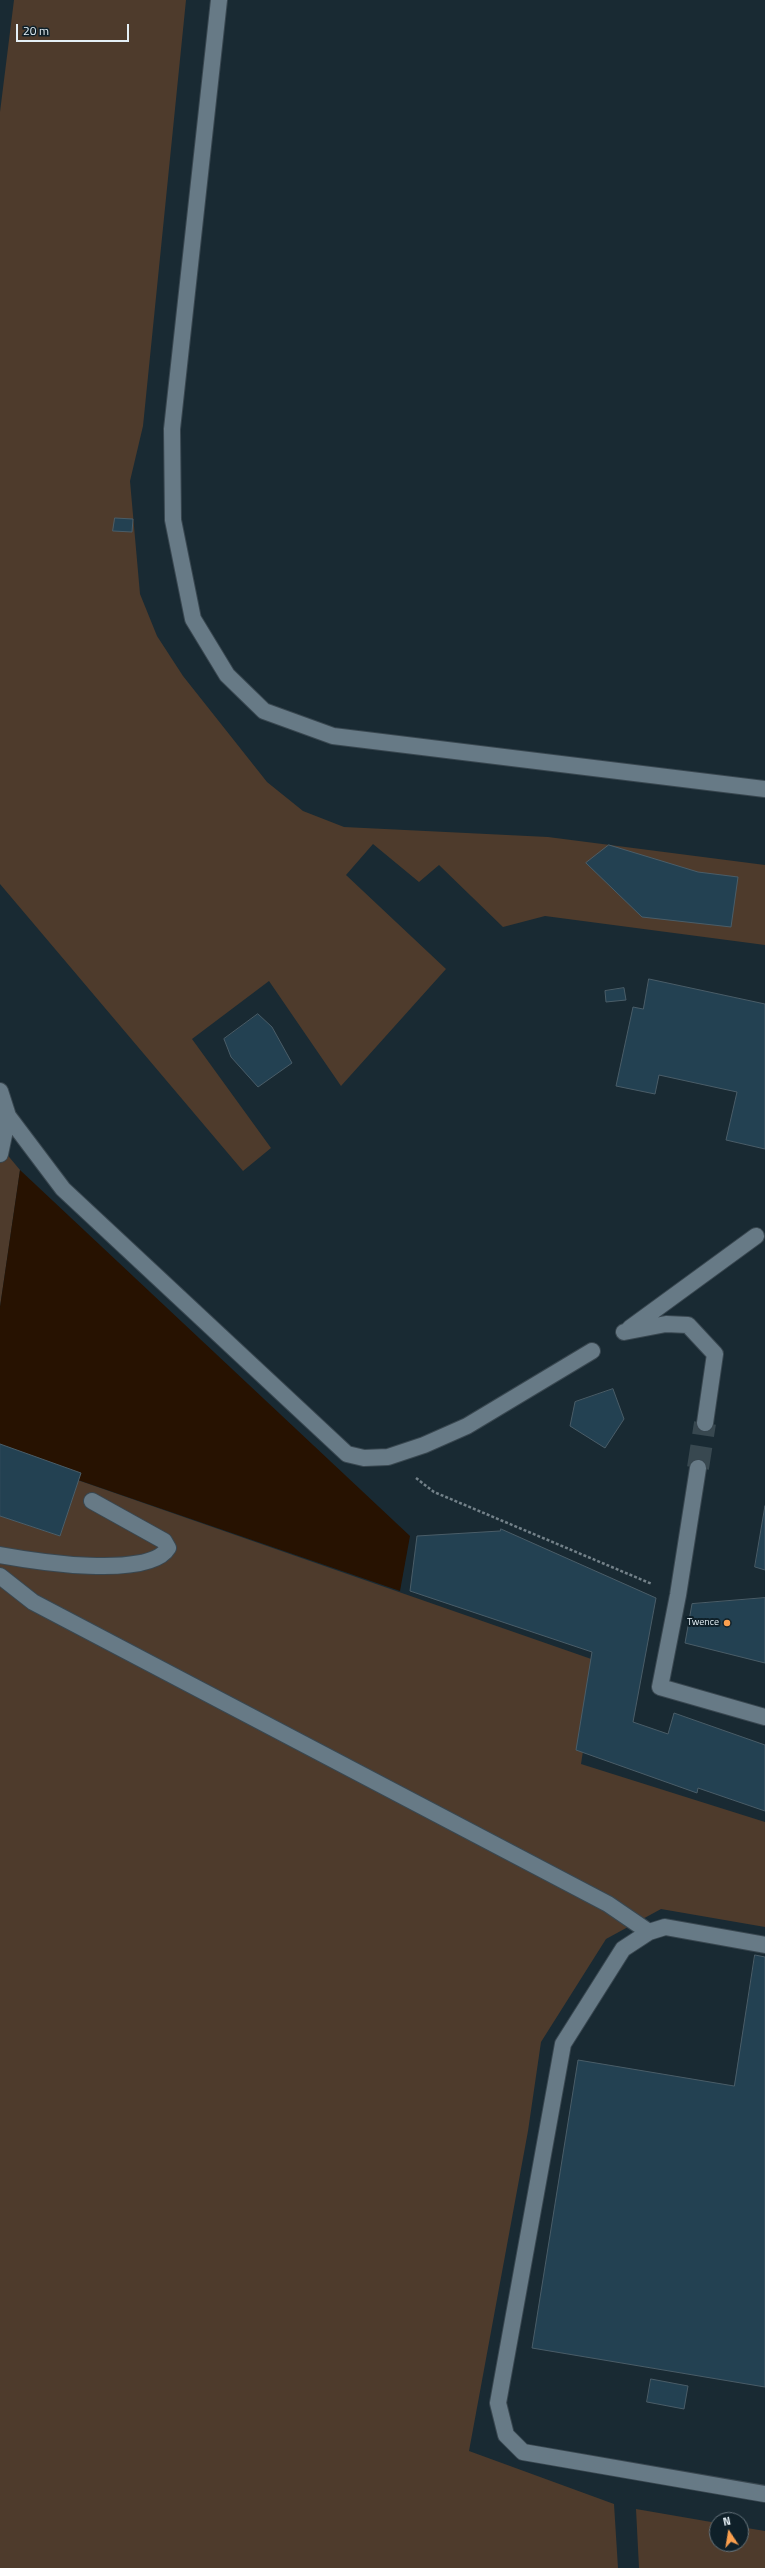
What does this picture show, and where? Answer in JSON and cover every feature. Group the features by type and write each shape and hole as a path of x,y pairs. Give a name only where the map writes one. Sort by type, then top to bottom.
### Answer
{"lane":[{"path":"219,0 172,429 173,520 193,620 227,675 264,711 333,736 765,789"},
{"path":"0,1091 8,1116 63,1189 347,1454 364,1458 388,1457 424,1445 467,1426 592,1351"},
{"path":"0,1154 8,1116"},
{"path":"705,1423 715,1354 688,1325 666,1324 624,1332 756,1236"},
{"path":"698,1468 678,1595 660,1687 765,1718"},
{"path":"0,1555 44,1564 96,1566 131,1564 165,1554 168,1548 164,1541 92,1501"},
{"path":"0,1576 33,1602 608,1904 649,1932"},
{"path":"765,1945 665,1927 649,1932 623,1950 562,2044 498,2403 506,2435 523,2452 765,2494"}],"path":[{"path":"388,1457 434,1492 678,1595"}],"shaded area":[{"path":"14,0 186,0 143,426 130,481 140,594 157,636 183,676 267,782 303,811 344,827 548,837 765,865 765,945 545,916 503,927 439,865 419,882 373,844 346,875 446,969 341,1086 269,981 192,1039 271,1148 243,1171 0,884 0,112"},
{"path":"0,1146 20,1170 0,1307"},
{"path":"20,1170 410,1536 400,1591 0,1453 0,1307"},
{"path":"0,1453 597,1661 581,1764 765,1822 765,1927 661,1909 606,1939 541,2042 528,2131 469,2451 614,2504 618,2568 0,2568"},
{"path":"636,2509 709,2522 709,2552 749,2552 749,2528 765,2531 765,2568 639,2568"}],"building":[{"path":"115,518 133,519 132,532 113,531"},
{"path":"609,845 698,872 738,877 731,927 642,917 586,863"},
{"path":"649,979 765,1004 765,1149 726,1140 737,1092 659,1075 655,1094 616,1086 633,1007 643,1009"},
{"path":"624,988 626,1000 606,1002 605,991"},
{"path":"258,1014 272,1027 292,1063 258,1087 231,1057 224,1039"},
{"path":"613,1389 624,1419 605,1448 570,1426 575,1402"},
{"path":"0,1444 81,1473 60,1536 0,1516"},
{"path":"765,1506 765,1570 755,1567"},
{"path":"501,1529 656,1598 633,1722 668,1734 674,1713 765,1745 765,1811 698,1788 697,1793 576,1750 592,1652 410,1591 417,1536 500,1531"},
{"name":"Twence","path":"765,1598 765,1663 685,1643 692,1604"},
{"path":"755,1955 765,1957 765,2387 532,2348 578,2060 734,2086"},
{"path":"651,2379 688,2386 684,2409 647,2402"}],"tunnel":[{"path":"698,1468 705,1423"}],"place":[{"name":"Twence","path":"727,1623"}]}
